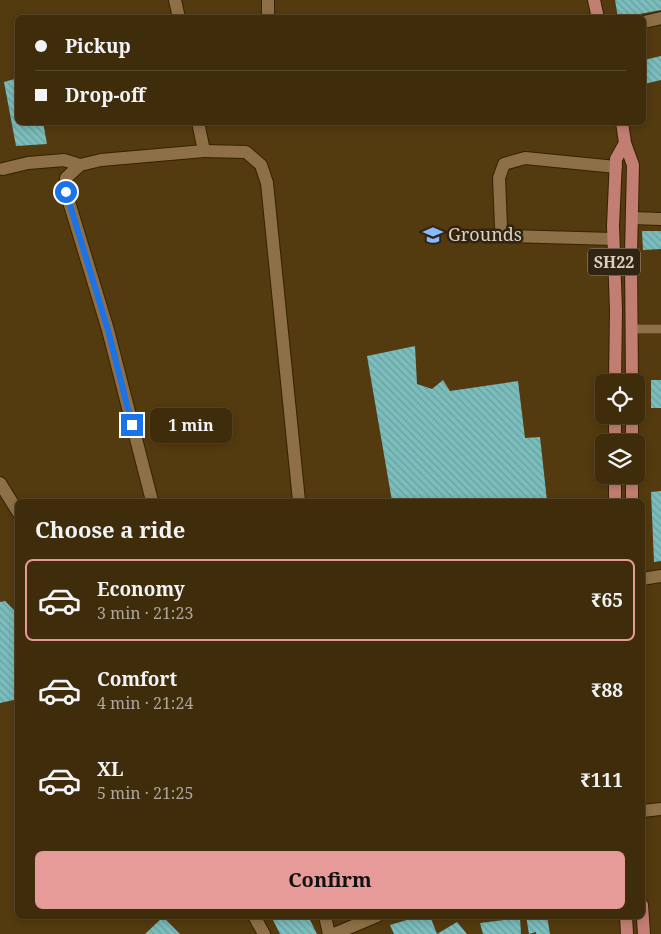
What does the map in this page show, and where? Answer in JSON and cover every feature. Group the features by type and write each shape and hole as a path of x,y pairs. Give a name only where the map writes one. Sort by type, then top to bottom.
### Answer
{"main road":[{"path":"594,0 597,15"},
{"name":"SH22","path":"622,125 625,143 633,165 632,374"},
{"name":"SH22","path":"616,374 613,239 616,159 625,143"},
{"path":"615,484 615,499"},
{"path":"632,484 632,499"},
{"path":"626,919 627,934"},
{"path":"643,919 644,934"}],"street":[{"path":"175,0 178,15"},
{"path":"268,0 268,15"},
{"path":"646,22 661,18"},
{"path":"199,125 204,152"},
{"path":"151,499 108,330 66,192 66,178 80,165 101,160 204,152 246,152 261,165 267,182 300,499"},
{"path":"613,239 509,236 501,227 499,178 504,164 525,158 616,168"},
{"path":"3,169 28,163 64,160 80,165"},
{"path":"632,218 661,219"},
{"path":"0,483 15,507"},
{"path":"645,579 661,576"},
{"path":"645,811 661,809"},
{"path":"256,919 264,934"},
{"path":"326,919 329,934"},
{"path":"334,934 370,919"}],"lane":[{"path":"631,329 661,329"}],"building":[{"path":"615,0 661,0 661,10 634,15 618,15"},
{"path":"661,56 661,80 646,84 646,60"},
{"path":"15,79 15,125 44,125 47,144 16,146 4,82"},
{"path":"642,231 661,231 661,249 643,250"},
{"path":"415,346 417,384 432,389 443,380 450,391 518,381 525,438 540,437 547,499 392,499 367,356"},
{"path":"651,380 661,380 661,408 651,408"},
{"path":"661,491 661,561 654,562 651,492"},
{"path":"5,601 15,611 15,700 0,703 0,602"},
{"path":"161,919 165,919 180,934 145,934"},
{"path":"272,919 310,919 317,934 280,934"},
{"path":"410,919 431,919 437,934 394,934 390,925"},
{"path":"520,919 521,934 483,934 480,923"},
{"path":"526,919 548,919 550,934 536,934 536,932 529,934"},
{"path":"457,922 467,934 437,934"}],"place":[{"name":"Grounds","path":"433,235"}],"route":[{"path":"66,192 108,330 132,425"}]}
